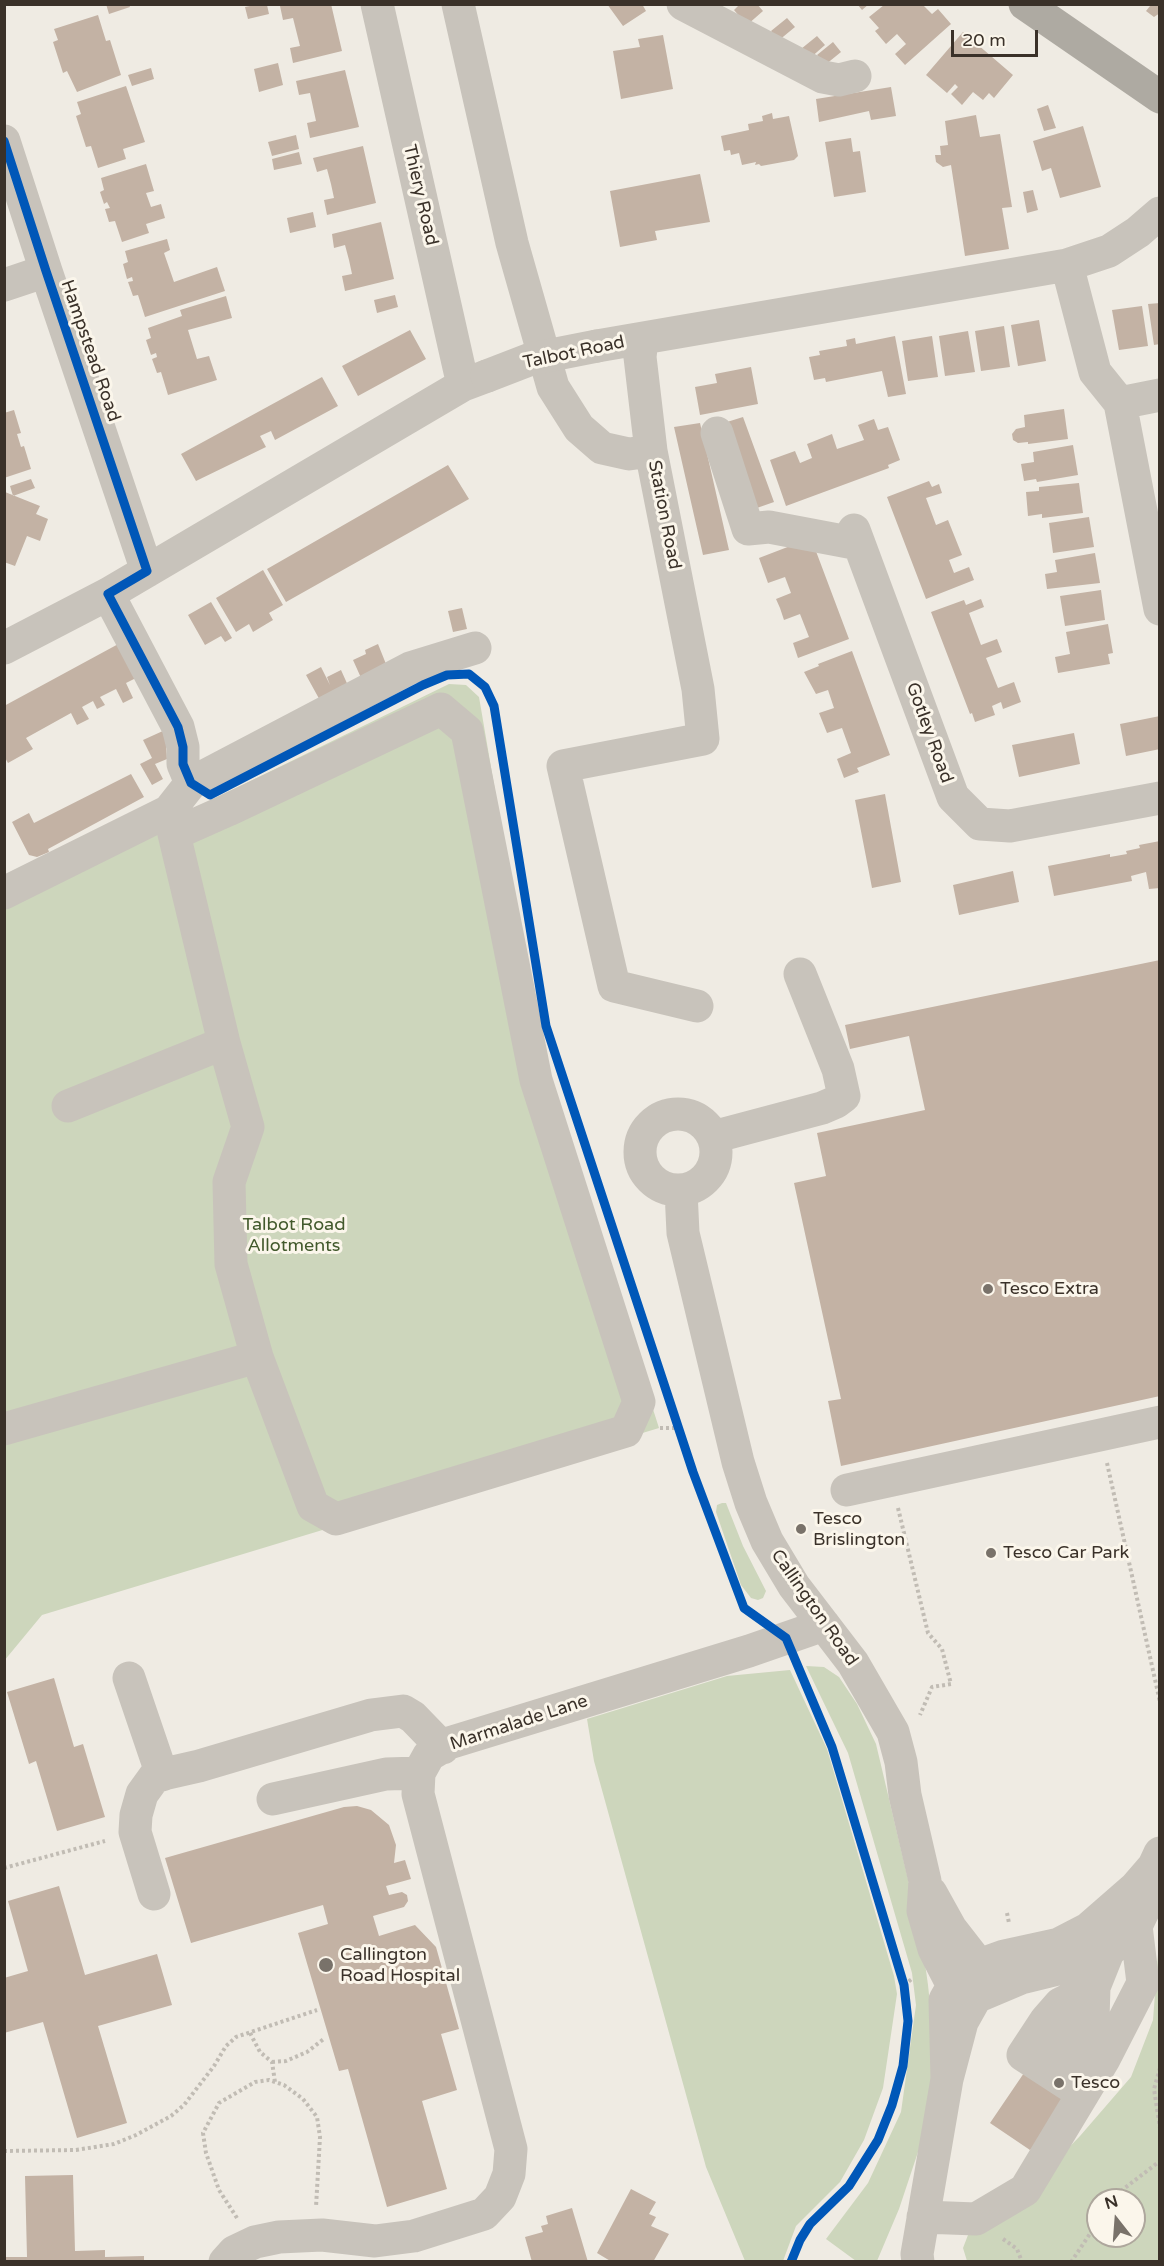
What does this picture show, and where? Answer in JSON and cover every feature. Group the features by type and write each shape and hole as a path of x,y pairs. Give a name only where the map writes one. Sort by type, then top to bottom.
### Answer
{"highway":[{"path":"1025,4 1160,97"}],"street":[{"name":"Thiery Road","path":"377,4 475,381"},
{"path":"458,4 512,243 553,387 579,428 602,448 628,454 651,451"},
{"path":"683,4 823,77 839,80 855,76"},
{"name":"Hampstead Road","path":"4,141 147,571"},
{"name":"Talbot Road","path":"4,648 108,594 475,381 531,359 1067,265 1109,251 1138,232 1159,213"},
{"path":"1067,265 1095,372 1120,403 1160,609"},
{"path":"4,285 46,271"},
{"name":"Station Road","path":"642,339 640,357 651,451 698,689 703,739 563,766 614,986 697,1006"},
{"path":"1120,403 1160,395"},
{"name":"Gotley Road","path":"717,433 748,529 769,527 857,537 953,797 980,824 1010,826 1160,798"},
{"path":"108,594 178,727 183,747 183,764 191,783"},
{"path":"4,893 175,821 441,709 467,731 536,1080 639,1402 626,1431 336,1520 313,1506 257,1357 231,1264 229,1182 248,1127 224,1043 174,834 175,821 191,783 410,668 475,648"},
{"path":"713,1137 822,1108 844,1096 838,1069 800,974"},
{"path":"69,1109 224,1043"},
{"path":"682,1114 693,1117 706,1126 713,1137 716,1149 712,1169 704,1181 694,1188 681,1191 659,1186 649,1178 642,1166 639,1152 646,1131 661,1118 682,1114"},
{"name":"Callington Road","path":"681,1191 683,1233 738,1462 751,1503 767,1541 794,1586 853,1663 893,1732 925,1881"},
{"path":"4,1429 257,1357"},
{"path":"847,1490 1160,1422"},
{"name":"Marmalade Lane","path":"419,1773 429,1755 449,1743 749,1651 824,1625"},
{"path":"129,1678 162,1775"},
{"path":"154,1894 135,1832 136,1815 142,1794 155,1776 199,1766 371,1715 404,1711 413,1717 443,1748"},
{"path":"225,2262 234,2252 255,2242 279,2236 314,2236 375,2241 414,2236 484,2214 500,2197 509,2174 511,2149 421,1811 418,1794 419,1773 386,1774 273,1799"},
{"path":"947,2079 945,2000 953,1986 980,1965 1004,1956 1059,1944 1088,1929 1128,1894 1154,1866 1160,1853"},
{"path":"925,1881 923,1911 934,1949 953,1986 962,1992 1008,1983 1066,1967 1108,1952 1136,1926 1160,1876"},
{"path":"925,1881 951,1929 980,1965"},
{"path":"1059,2078 1104,2059 1143,1983 1136,1926"},
{"path":"1059,1944 1075,1949 1108,1952"},
{"path":"923,2217 976,2219 1025,2190 1059,2078 1081,2044 1094,1987 1108,1952"},
{"path":"916,2259 947,2079 962,2022 976,1997 1008,1983"},
{"path":"1059,2078 1023,2055 1046,2020 1060,2004 1094,1987"}],"path":[{"path":"675,1417 682,1439"},
{"path":"659,1428 679,1428"},
{"path":"1101,1435 1160,1702"},
{"path":"891,1480 928,1633 942,1649 951,1684 932,1687 918,1718"},
{"path":"4,1868 135,1832"},
{"path":"902,1976 905,1994"},
{"path":"4,2151 76,2150 114,2144 136,2135 171,2116 184,2105 226,2046 236,2037 318,2010"},
{"path":"250,2033 260,2052 272,2062 275,2082"},
{"path":"272,2062 286,2061 307,2052 325,2037"},
{"path":"1160,2068 1154,2089 1160,2128"},
{"path":"255,2242 219,2190 206,2153 203,2133 219,2103 255,2082 269,2080 284,2085 303,2099 317,2117 320,2137 314,2236"},
{"path":"1125,2188 1160,2161"},
{"path":"1071,2262 1086,2240"}],"green space":[{"name":"Talbot Road Allotments","path":"449,684 466,685 479,697 530,995 554,1099 659,1428 42,1615 4,1661 5,901"},
{"path":"726,1503 743,1546 766,1591 763,1598 758,1600 751,1598 741,1585 716,1512 717,1505"},
{"path":"806,1666 824,1667 839,1677 857,1704 876,1744 921,1934 928,1985 935,2052 927,2125 899,2209 877,2261 856,2261 826,2239 868,2183 901,2112 916,2005 912,1973 848,1753"},
{"path":"790,1670 827,1749 894,1976 897,1994 883,2088 864,2140 840,2182 796,2226 783,2261 745,2261 706,2167 594,1761 587,1719 727,1676"},
{"path":"1159,1941 1159,2261 967,2261 963,2248 973,2222 1027,2191 1080,2136 1131,2077 1153,2020"}],"building":[{"path":"106,4 129,4 130,7 109,14"},
{"path":"331,4 342,51 293,63 290,48 300,46 293,18 283,20 280,6"},
{"path":"607,4 642,4 646,11 623,26"},
{"path":"740,4 757,4 763,11 747,25 734,10"},
{"path":"857,4 869,4 862,10"},
{"path":"1147,4 1160,4 1160,13 1154,17 1146,11 1150,6"},
{"path":"267,5 269,14 248,19 245,7"},
{"path":"884,5 923,5 932,14 938,9 951,24 905,65 895,54 906,44 897,34 886,44 875,31 879,28 869,17"},
{"path":"98,15 106,41 110,40 121,75 77,92 67,71 63,73 53,42 58,40 54,29"},
{"path":"787,18 795,27 778,41 771,31"},
{"path":"963,32 1013,75 994,98 989,93 983,100 973,92 962,105 951,94 958,87 955,84 947,93 926,75"},
{"path":"663,35 673,89 621,99 613,51 640,47 638,39"},
{"path":"817,36 825,45 809,59 801,49"},
{"path":"833,42 841,52 825,65 817,55"},
{"path":"278,63 283,85 259,92 254,69"},
{"path":"151,68 154,79 132,86 128,75"},
{"path":"345,70 359,127 310,138 307,123 316,121 310,93 299,95 296,81"},
{"path":"126,86 145,142 123,149 126,159 98,168 91,146 86,147 76,116 81,114 77,102"},
{"path":"891,87 896,116 871,120 869,111 819,122 816,99"},
{"path":"1048,105 1056,128 1044,131 1037,109"},
{"path":"772,113 773,119 789,116 798,156 794,160 761,166 755,165 756,162 742,165 739,153 731,155 730,150 724,151 721,136 749,130 748,124 763,121 762,116"},
{"path":"976,115 980,137 1000,134 1012,207 1002,208 1009,249 965,256 951,165 943,167 936,162 935,155 941,155 940,146 948,145 945,121"},
{"path":"1083,126 1101,187 1060,198 1051,168 1042,171 1033,141"},
{"path":"296,135 299,149 272,156 268,142"},
{"path":"851,138 853,152 860,151 866,192 834,197 825,142"},
{"path":"363,146 376,203 327,215 324,200 334,198 331,184 327,169 317,172 313,158"},
{"path":"299,152 302,164 274,170 272,159"},
{"path":"146,164 154,191 146,193 151,207 161,204 165,218 146,224 149,233 122,242 115,221 109,222 105,209 110,208 107,202 104,204 100,192 104,190 101,178"},
{"path":"700,174 710,222 655,231 657,240 620,247 610,191"},
{"path":"1033,190 1038,210 1027,213 1023,192"},
{"path":"313,212 316,227 290,233 287,218"},
{"path":"381,222 394,279 345,291 342,276 352,274 349,260 345,245 334,248 332,234"},
{"path":"167,239 170,250 164,253 174,282 217,267 225,291 145,317 138,295 133,296 128,282 133,281 132,277 127,279 123,264 128,262 125,251"},
{"path":"395,295 398,307 377,313 374,300"},
{"path":"226,296 232,318 188,330 197,359 209,356 217,380 168,395 161,372 157,373 152,359 157,357 156,353 151,355 146,340 151,338 148,328 182,316 180,310"},
{"path":"1160,303 1160,344 1154,345 1148,304"},
{"path":"1142,306 1148,346 1119,350 1112,310"},
{"path":"1039,320 1046,361 1018,366 1011,325"},
{"path":"1004,326 1010,367 981,371 975,331"},
{"path":"410,330 426,359 358,396 342,366"},
{"path":"968,331 975,372 945,376 939,336"},
{"path":"895,336 906,394 888,397 882,371 826,382 825,378 814,380 809,357 820,355 819,351 847,346 846,340 855,338 856,344"},
{"path":"932,336 938,377 908,381 902,341"},
{"path":"751,367 758,404 700,415 695,387 717,383 715,374"},
{"path":"322,377 338,406 275,440 271,431 260,436 266,447 196,481 181,454"},
{"path":"1064,409 1068,439 1028,444 1028,442 1018,443 1013,440 1012,434 1016,429 1025,427 1024,415"},
{"path":"14,410 21,433 17,434 21,447 24,446 31,469 4,478 4,413"},
{"path":"743,417 774,502 754,509 727,422"},
{"path":"874,419 878,430 888,427 900,460 888,465 889,468 786,506 770,460 795,451 800,463 812,458 807,444 832,434 837,449 864,440 858,425"},
{"path":"700,423 729,550 703,555 674,427"},
{"path":"1073,445 1078,475 1037,482 1036,479 1024,481 1021,464 1034,462 1033,452"},
{"path":"448,465 469,499 286,602 267,569"},
{"path":"31,479 35,488 13,496 10,486"},
{"path":"929,481 932,487 939,484 942,493 926,498 936,525 948,520 962,555 949,560 954,573 969,567 974,580 926,599 887,497"},
{"path":"1079,483 1083,513 1042,518 1042,514 1028,516 1026,492 1039,491 1039,487"},
{"path":"5,492 40,506 36,514 48,519 40,541 27,536 15,566 4,562"},
{"path":"1089,517 1094,547 1053,553 1049,523"},
{"path":"811,538 849,639 798,658 793,643 809,637 800,614 784,620 776,599 791,593 785,577 768,583 759,558"},
{"path":"1095,553 1100,583 1047,589 1045,574 1057,572 1055,560"},
{"path":"263,570 283,605 269,613 273,620 253,632 249,624 236,632 216,598"},
{"path":"1101,590 1105,620 1065,626 1060,596"},
{"path":"981,599 984,607 969,613 981,645 997,639 1002,652 986,658 998,688 1014,682 1021,702 1003,709 1001,702 992,706 995,715 975,722 931,612 964,600 966,605"},
{"path":"211,602 232,638 225,642 221,636 205,645 188,615"},
{"path":"462,608 467,629 453,632 448,611"},
{"path":"1108,624 1113,653 1108,654 1110,664 1058,673 1055,657 1070,654 1066,632"},
{"path":"122,642 140,676 126,683 133,698 123,703 116,689 100,697 105,705 97,709 93,701 82,707 89,719 77,725 71,713 26,738 33,749 8,763 4,756 4,706"},
{"path":"378,644 388,669 362,680 353,660 366,654 365,650"},
{"path":"852,651 890,755 857,768 859,772 844,778 837,759 851,753 842,728 827,733 819,713 834,708 828,690 816,694 804,672"},
{"path":"321,667 330,685 327,677 341,670 350,690 322,704 306,675"},
{"path":"1160,716 1160,749 1126,756 1120,724"},
{"path":"165,730 167,759 155,764 163,779 152,785 140,764 152,758 143,740"},
{"path":"1074,733 1080,764 1019,777 1012,745"},
{"path":"131,774 144,797 48,849 49,852 37,857 29,855 12,822 29,813 34,823"},
{"path":"885,794 901,882 872,888 855,800"},
{"path":"1160,841 1160,888 1149,889 1146,872 1131,876 1132,881 1054,896 1048,866 1110,854 1110,857 1127,854 1126,851 1140,848 1139,845"},
{"path":"1013,871 1019,902 959,915 953,885"},
{"name":"Tesco Extra","path":"1160,960 1160,1396 841,1466 828,1401 841,1399 794,1183 826,1176 817,1133 925,1110 909,1036 850,1049 845,1025"},
{"path":"54,1678 74,1747 83,1744 105,1817 57,1831 36,1761 29,1764 7,1692"},
{"path":"357,1806 371,1810 389,1825 396,1845 394,1863 405,1860 411,1879 386,1886 389,1895 402,1892 407,1895 408,1901 404,1907 373,1916 379,1936 415,1925 436,1947 459,2029 441,2034 457,2090 422,2101 447,2189 387,2207 348,2069 339,2071 298,1933 328,1924 323,1905 191,1943 165,1858 344,1807"},
{"path":"59,1886 85,1975 157,1954 172,2005 98,2026 127,2123 77,2138 43,2022 4,2033 4,1978 28,1971 8,1901"},
{"name":"Tesco","path":"1036,2014 1112,2065 1030,2150 990,2123 1026,2070 1007,2057"},
{"path":"73,2175 75,2251 105,2250 105,2257 144,2256 144,2262 4,2262 4,2257 27,2257 25,2176"},
{"path":"631,2189 656,2202 649,2214 656,2217 651,2226 669,2234 653,2262 612,2262 597,2253"},
{"path":"572,2208 588,2262 532,2262 525,2237 543,2232 541,2226 548,2224 546,2216"}],"cycle path":[{"path":"4,141 147,571 108,594 178,727 183,747 183,764 191,783 210,795 423,685 447,675 469,674 485,687 494,706 546,1026 693,1472 744,1608 786,1638 832,1747 904,1985 908,2021 903,2066 892,2105 878,2140 849,2186 810,2224 791,2262"}],"place":[{"name":"Tesco Extra","path":"988,1289"},
{"name":"Tesco Brislington","path":"801,1529"},
{"name":"Tesco Car Park","path":"991,1553"},
{"name":"Callington Road Hospital","path":"326,1965"},
{"name":"Tesco","path":"1059,2083"}]}
